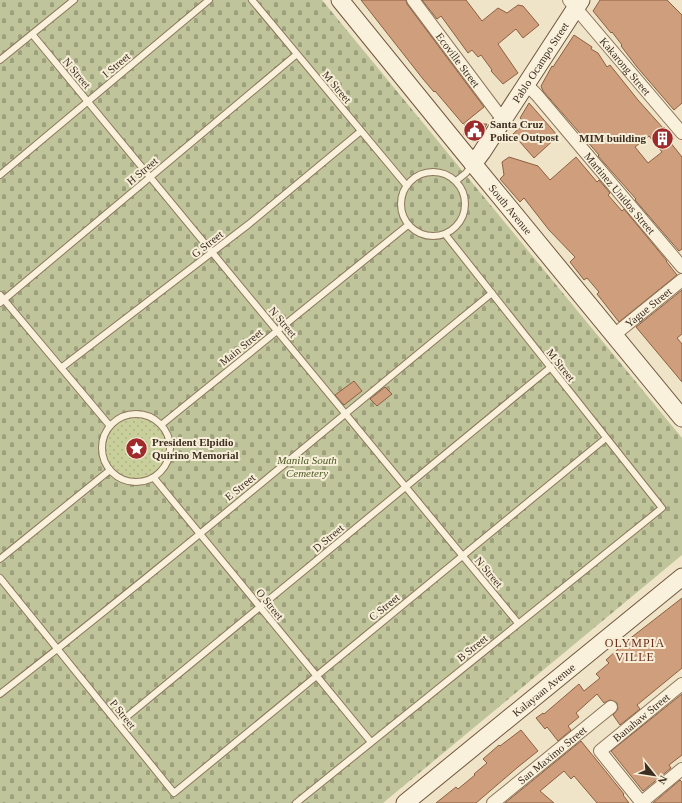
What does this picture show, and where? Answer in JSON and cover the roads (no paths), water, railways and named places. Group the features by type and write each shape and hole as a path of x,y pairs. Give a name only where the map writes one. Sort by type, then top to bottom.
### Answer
{"main road":[{"name":"South Avenue","path":"340,0 682,418"},
{"name":"Pablo Ocampo Street","path":"473,164 526,84 575,3"},
{"name":"Kalayaan Avenue","path":"405,803 682,577"}],"street":[{"name":"Ecoville Street","path":"414,0 503,120"},
{"name":"Kakarong Street","path":"575,3 682,133"},
{"name":"Martinez Unidos Street","path":"526,84 537,95 682,267"},
{"name":"Yague Street","path":"614,335 682,280"},
{"name":"Banahaw Street","path":"642,803 600,751 682,684"},
{"name":"San Maximo Street","path":"493,803 611,707"},
{"path":"642,803 682,769"}],"lane":[{"path":"0,60 74,0"},
{"name":"I Street","path":"0,175 209,0"},
{"name":"M Street","path":"252,0 407,186"},
{"name":"N Street","path":"32,34 518,623"},
{"name":"H Street","path":"1,299 297,54"},
{"name":"G Street","path":"62,368 249,224 361,131"},
{"path":"456,181 473,164"},
{"path":"430,172 448,176 456,181 462,190 465,200 461,220 454,228 445,234 435,236 425,235 408,225 403,216 401,206 402,196 407,186 417,177 430,172"},
{"name":"Main Street","path":"161,425 408,225"},
{"name":"M Street","path":"445,234 662,508"},
{"name":"E Street","path":"0,694 58,649 492,293"},
{"path":"1,299 62,368 110,426"},
{"name":"D Street","path":"118,724 551,367"},
{"path":"135,414 145,415 154,419 161,425 169,438 170,453 165,467 154,478 142,482 130,482 119,478 110,470 102,453 102,444 105,434 110,426 117,420 135,414"},
{"name":"C Street","path":"174,792 606,438"},
{"path":"0,559 110,470"},
{"name":"O Street","path":"154,478 371,742"},
{"name":"B Street","path":"296,803 662,508"},
{"name":"P Street","path":"0,578 174,792"}],"place":[{"name":"Santa Cruz Police Outpost","path":"474,130"},
{"name":"MIM building","path":"662,138"},
{"name":"President Elpidio Quirino Memorial","path":"137,448"}],"district":[{"name":"OLYMPIA VILLE","path":"635,650"}],"park label":[{"name":"Manila South Cemetery","path":"307,466"}]}
